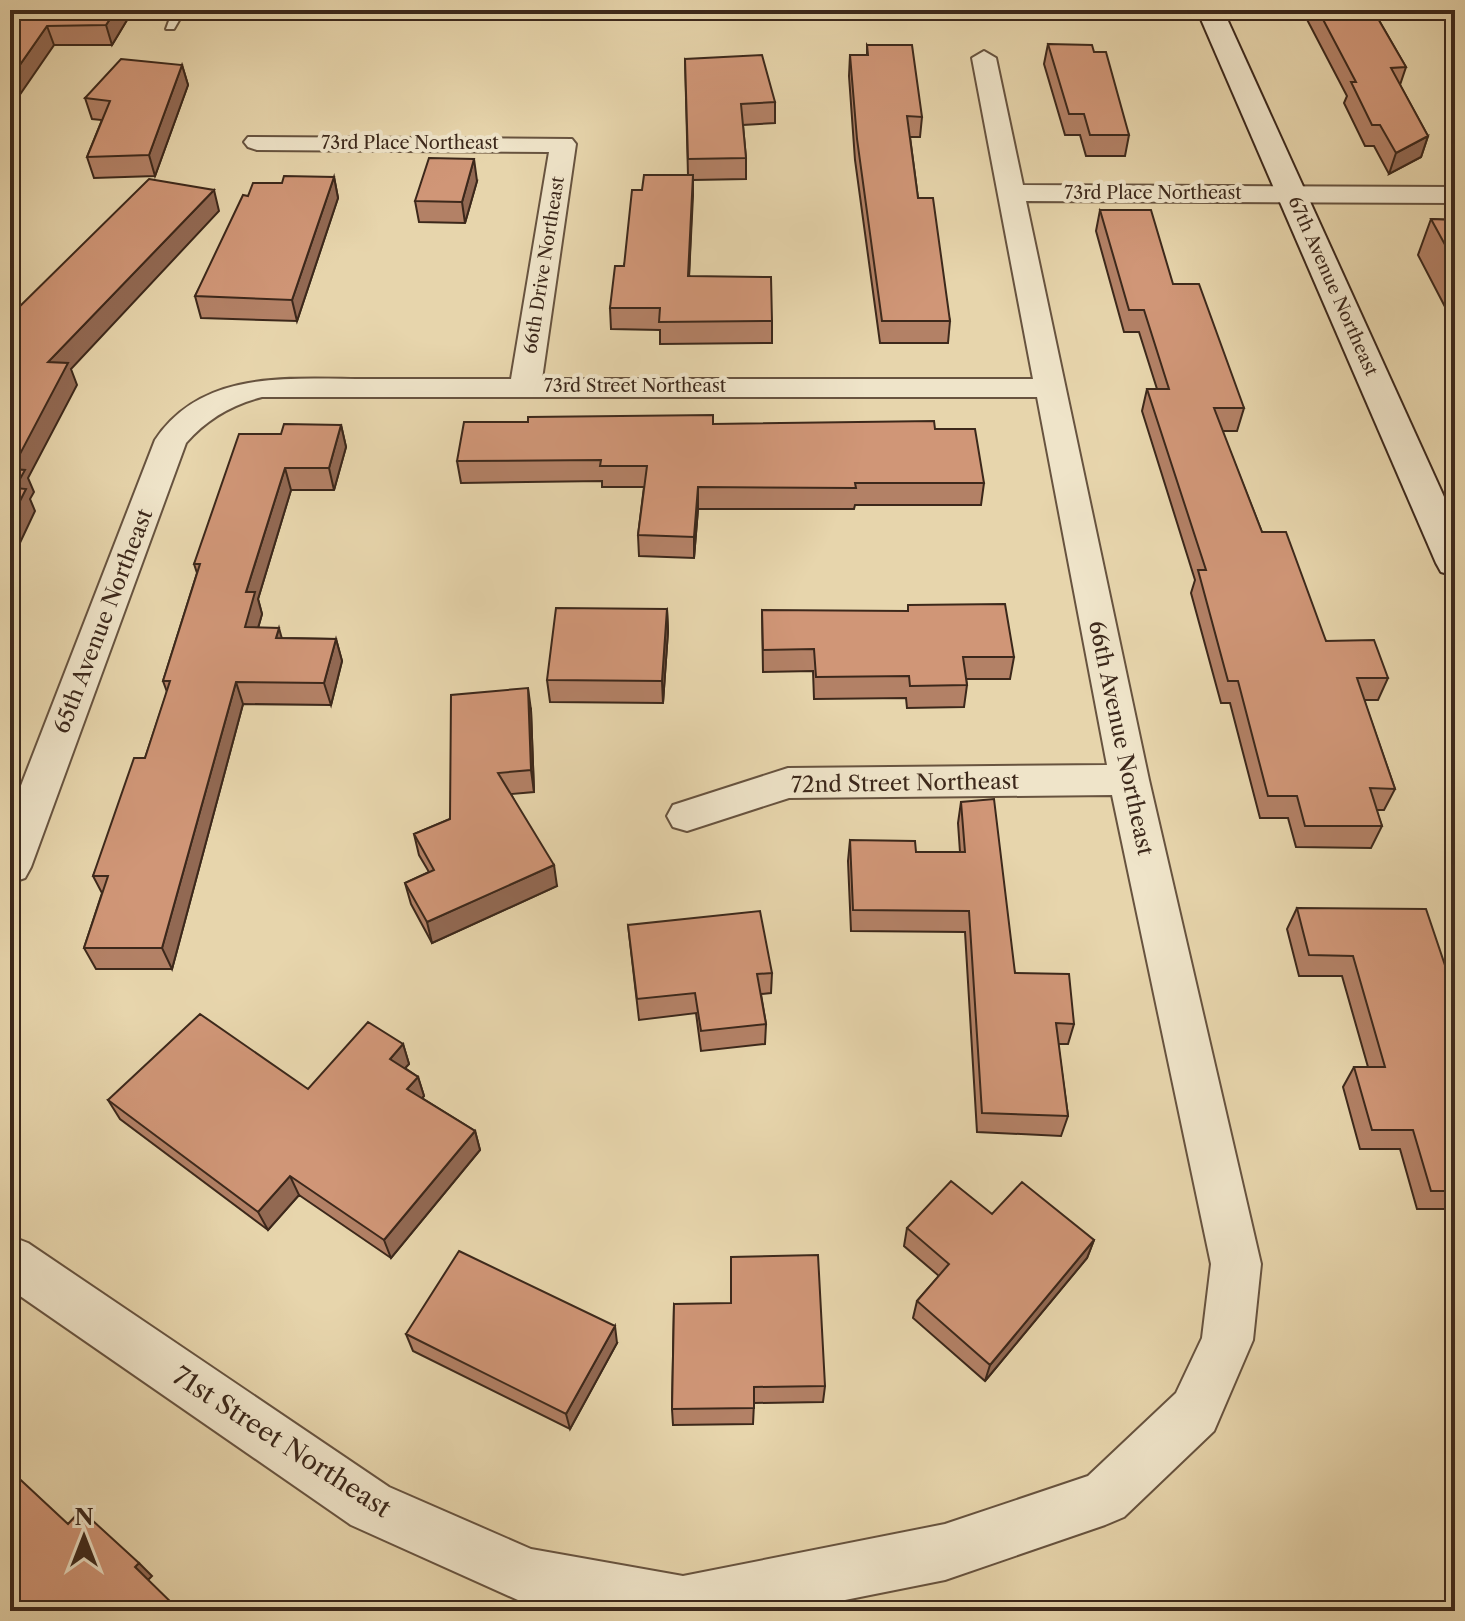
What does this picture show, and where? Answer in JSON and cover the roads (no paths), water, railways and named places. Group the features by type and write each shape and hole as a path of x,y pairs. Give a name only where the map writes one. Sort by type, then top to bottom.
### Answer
{"main road":[{"name":"67th Avenue Northeast","path":"1210,10 1455,563"}],"street":[{"name":"66th Avenue Northeast","path":"984,58 1129,780 1236,1264 1227,1340 1195,1412"},
{"name":"73rd Place Northeast","path":"257,142 563,144"},
{"name":"66th Drive Northeast","path":"525,386 563,144"},
{"name":"73rd Place Northeast","path":"1012,193 1293,194"},
{"path":"1293,194 1455,195"},
{"name":"73rd Street Northeast","path":"224,397 262,388 1048,388"},
{"name":"65th Avenue Northeast","path":"10,867 171,440 194,413 224,397"},
{"name":"72nd Street Northeast","path":"687,816 788,783 1129,780"},
{"name":"71st Street Northeast","path":"10,1260 370,1506 529,1577 683,1607 945,1552 1105,1498 1195,1412"}],"lane":[{"path":"170,27 179,10"}]}
